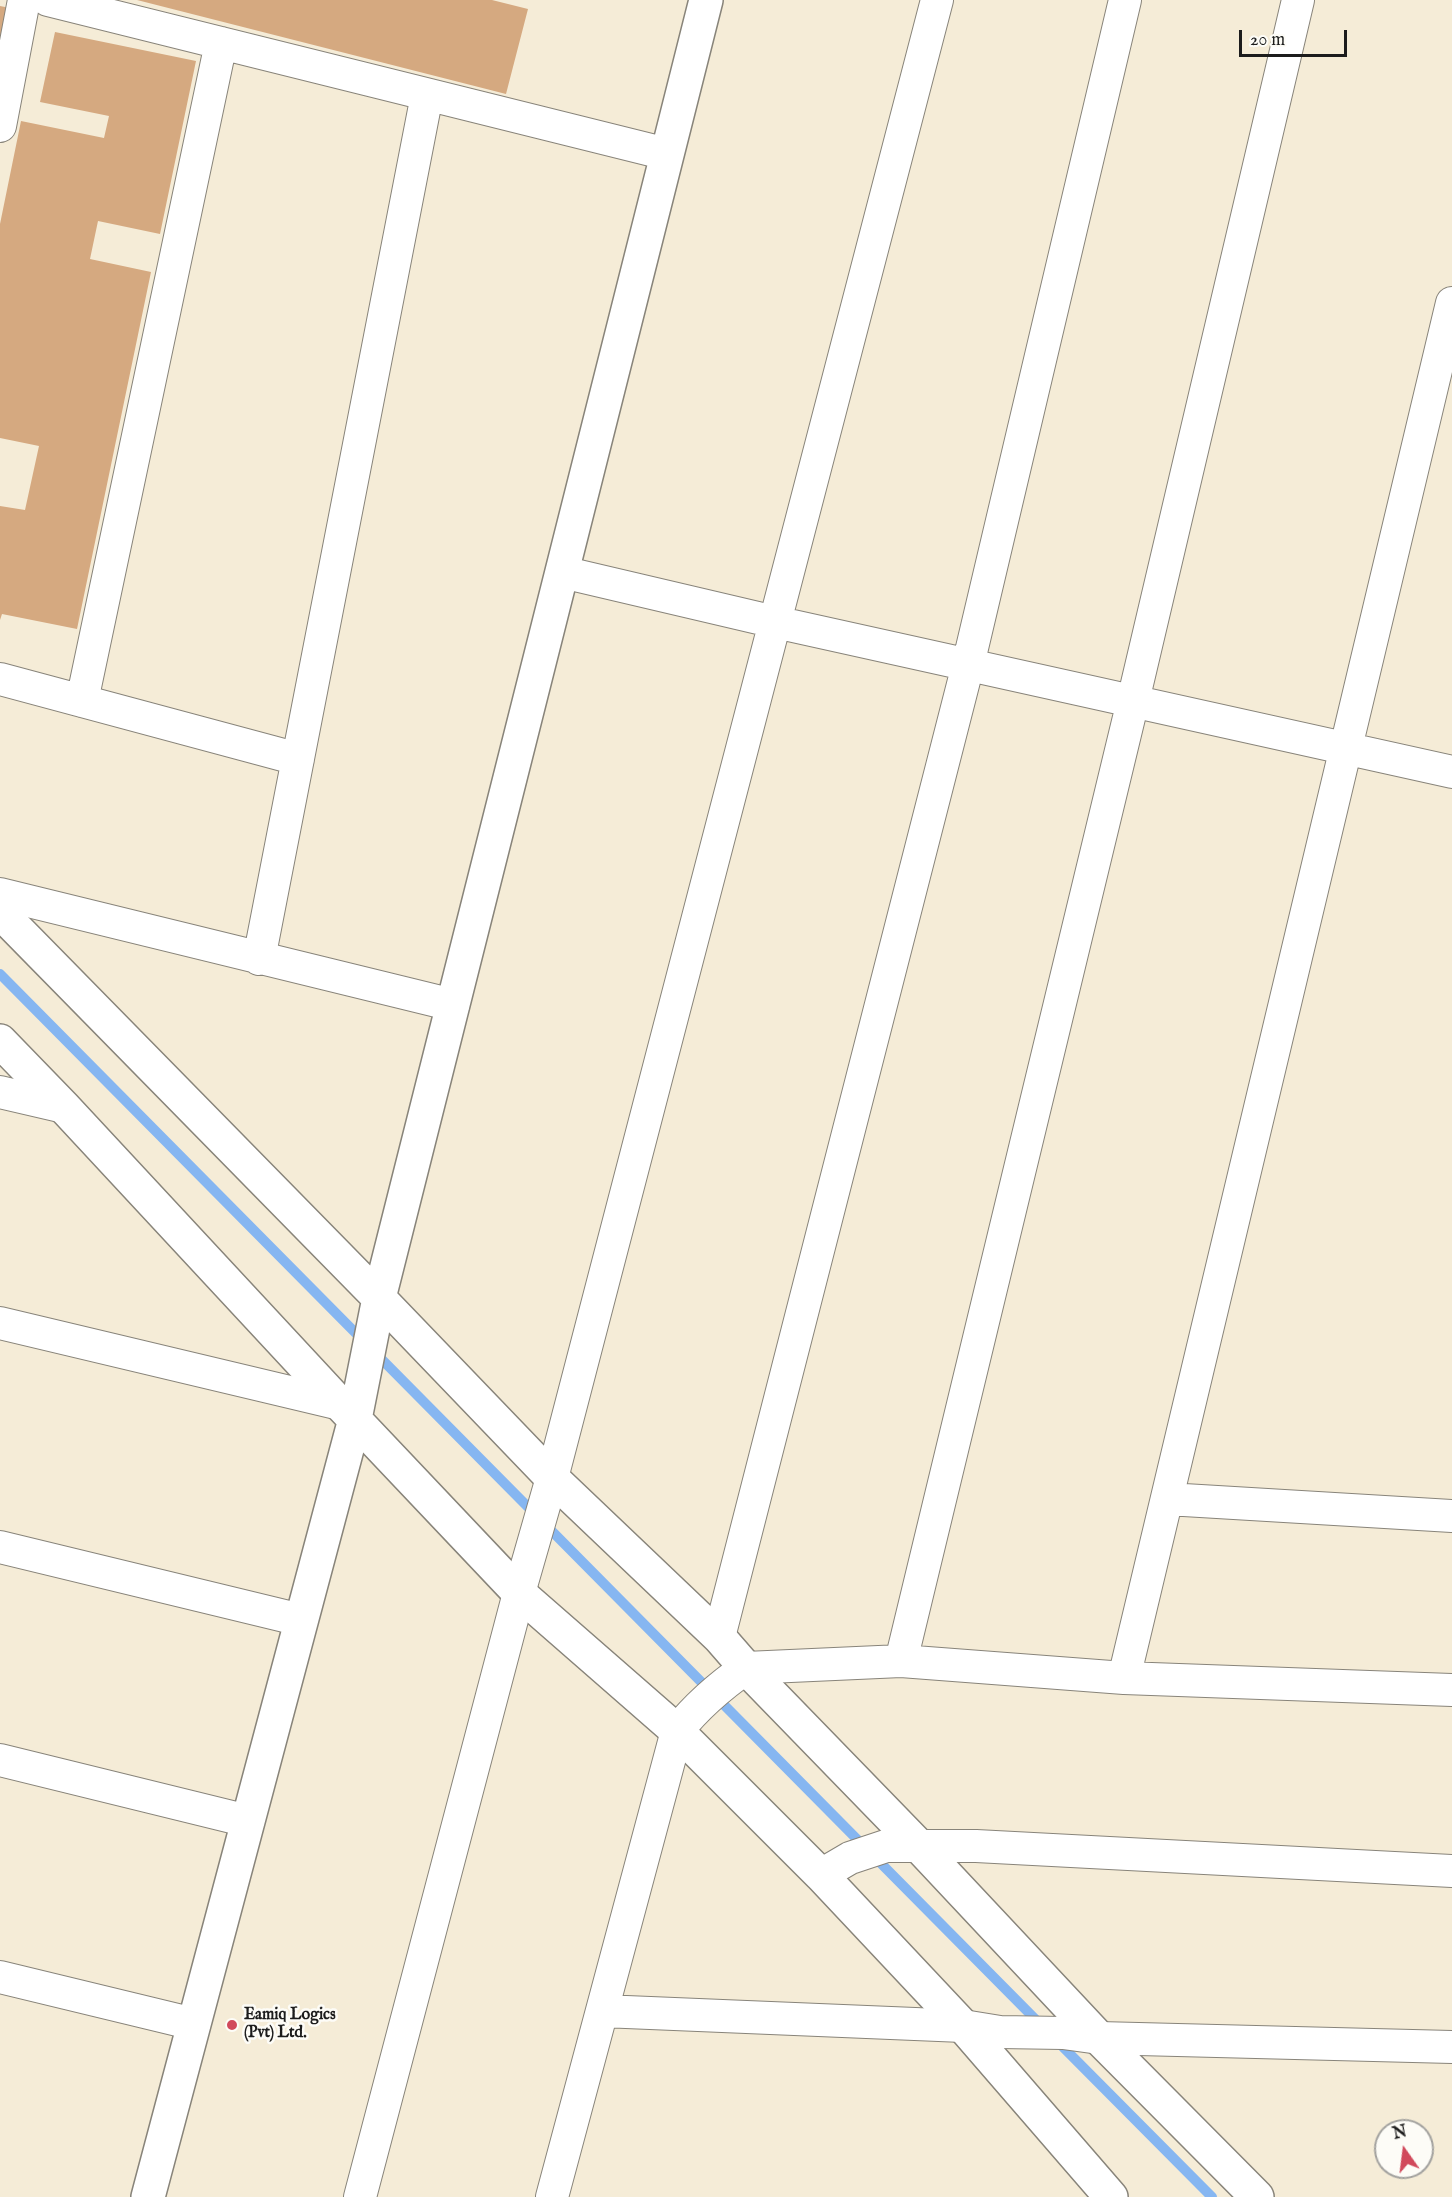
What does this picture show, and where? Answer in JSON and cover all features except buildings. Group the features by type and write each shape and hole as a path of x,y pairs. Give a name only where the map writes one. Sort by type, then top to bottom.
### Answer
{"street":[{"path":"0,126 24,0"},
{"path":"48,0 667,154"},
{"path":"148,2197 301,1620 347,1412 379,1298 706,0"},
{"path":"360,2197 519,1593 552,1478 937,0"},
{"path":"719,1637 968,665 1125,0"},
{"path":"901,1661 1133,701 1298,0"},
{"path":"82,701 221,43"},
{"path":"259,959 427,95"},
{"path":"1124,1678 1452,303"},
{"path":"562,572 775,622 1452,772"},
{"path":"0,679 298,759"},
{"path":"0,894 453,1005"},
{"path":"0,912 379,1298 552,1478 719,1637 736,1674 918,1845 1099,2038 1257,2197"},
{"path":"0,1041 519,1593 686,1720 820,1875 963,2026 1111,2197"},
{"path":"0,1092 64,1107"},
{"path":"0,1323 347,1412"},
{"path":"1167,1499 1452,1516"},
{"path":"0,1547 301,1620"},
{"path":"552,2197 602,2011 686,1720 736,1674 901,1661 1124,1678 1452,1690"},
{"path":"0,1760 248,1821"},
{"path":"820,1875 850,1858 886,1846 918,1845 976,1846 1452,1871"},
{"path":"0,1977 194,2024"},
{"path":"602,2011 963,2026 1000,2032 1063,2033 1099,2038 1452,2047"}],"waterway":[{"path":"0,974 1043,2027"},
{"path":"1056,2040 1212,2197"}],"place":[{"name":"Eamiq Logics (Pvt) Ltd.","path":"232,2025"}]}
